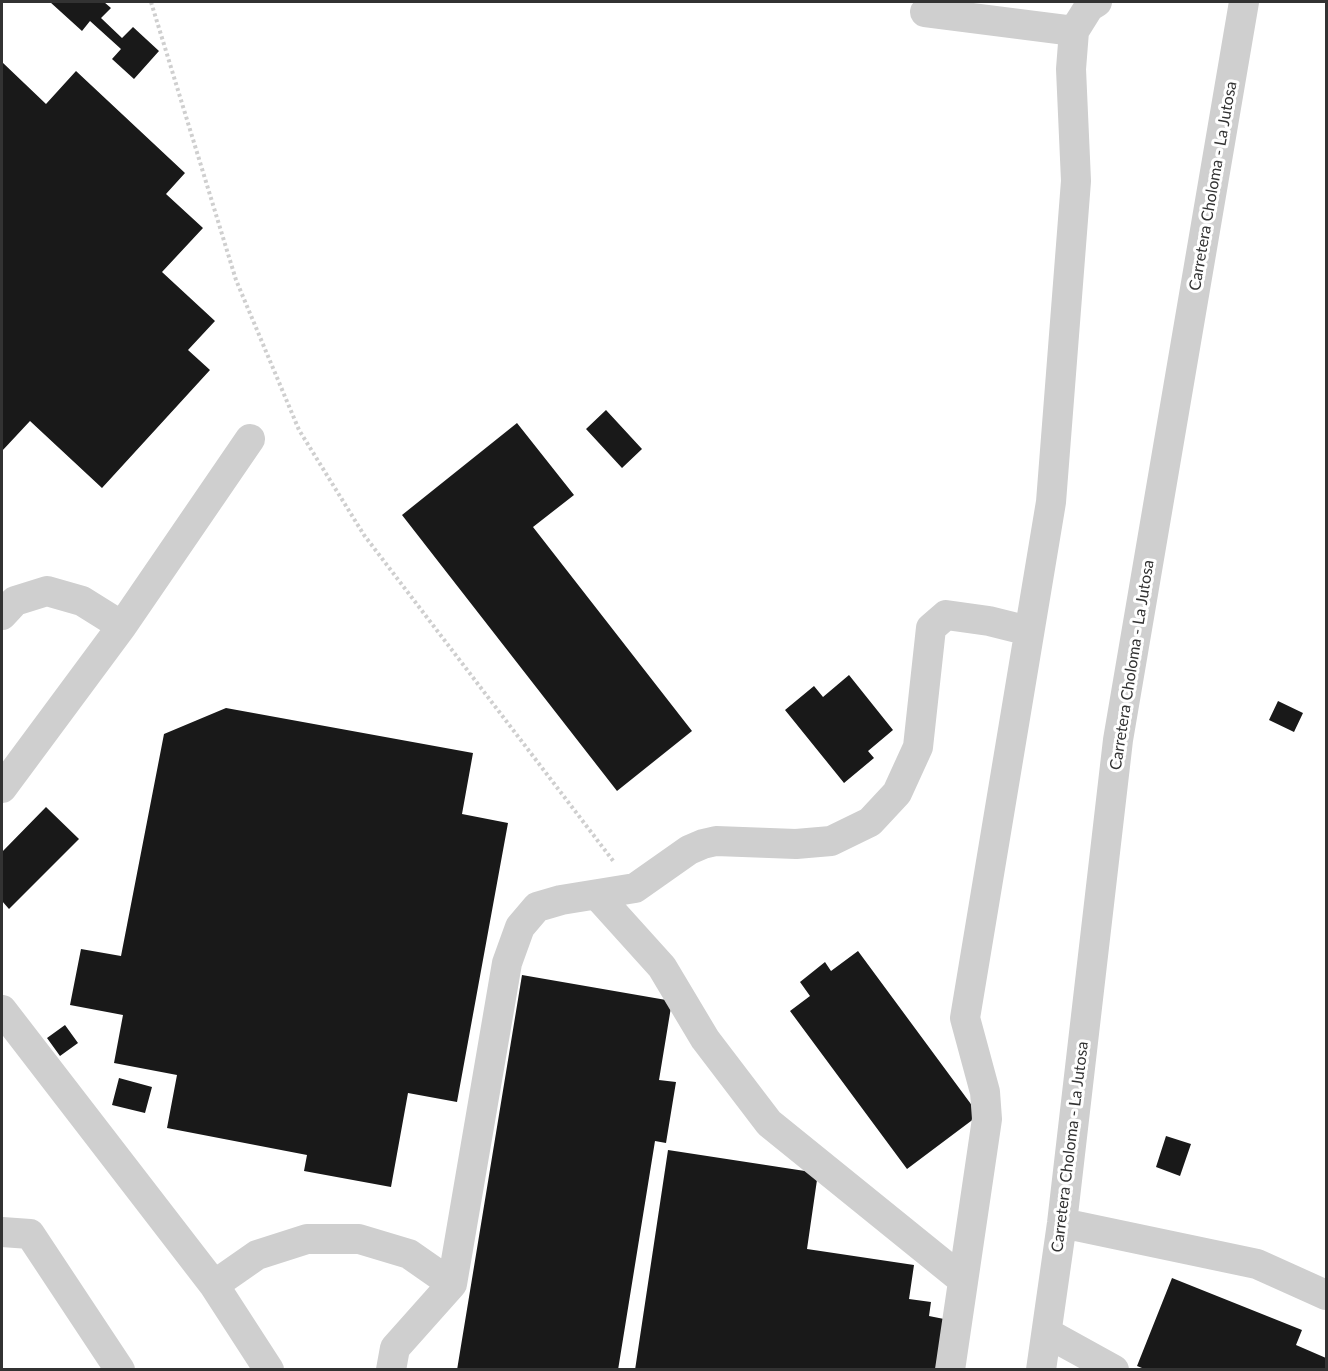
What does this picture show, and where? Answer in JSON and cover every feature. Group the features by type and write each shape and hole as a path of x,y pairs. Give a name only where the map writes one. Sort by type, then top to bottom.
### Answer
{"street":[{"path":"950,1370 987,1119 985,1092 965,1018 1051,502 1076,182 1071,69 1074,31 1089,7 1097,2"},
{"name":"Carretera Choloma - La Jutosa","path":"1041,1370 1062,1223 1118,740 1240,2"},
{"path":"925,12 1074,31"},
{"path":"2,788 122,626 250,440"},
{"path":"2,615 15,601 46,591 82,601 122,626"},
{"path":"391,1370 395,1348 452,1284 507,963 520,927 537,907 561,900 634,888 689,850 703,844 716,841 796,844 831,841 870,822 897,793 918,747 931,628 946,615 989,621 1029,631"},
{"path":"597,895 662,967 705,1040 769,1123 963,1280"},
{"path":"2,1010 214,1284 269,1370"},
{"path":"1062,1223 1110,1231 1257,1264 1326,1295"},
{"path":"2,1232 30,1234 120,1370"},
{"path":"214,1284 257,1255 267,1251 307,1239 359,1239 409,1254 452,1284"},
{"path":"1047,1333 1114,1370"}],"path":[{"path":"152,2 236,280 299,430 364,535 634,888"}],"building":[{"path":"50,2 104,2 111,8 101,18 122,38 133,27 159,51 134,79 112,59 121,49 90,21 82,31"},
{"path":"2,62 46,104 76,71 185,173 166,194 203,228 162,272 215,321 188,350 210,370 102,488 30,421 2,451"},
{"path":"606,410 642,449 622,468 586,429"},
{"path":"517,423 574,495 533,527 692,731 617,791 402,515"},
{"path":"849,675 893,730 868,751 874,758 844,783 785,710 814,686 823,697"},
{"path":"1278,701 1303,713 1294,732 1269,720"},
{"path":"226,708 473,753 462,814 508,823 457,1102 408,1093 391,1187 304,1171 307,1155 167,1128 177,1075 114,1063 123,1015 70,1005 81,949 121,956 164,734"},
{"path":"46,807 79,839 9,909 2,901 2,852"},
{"path":"858,951 979,1115 907,1169 790,1011 810,996 800,982 825,962 831,971"},
{"path":"522,975 672,1001 659,1080 676,1082 666,1143 655,1141 618,1370 457,1370"},
{"path":"65,1025 78,1043 60,1056 47,1038"},
{"path":"119,1078 152,1087 145,1113 112,1105"},
{"path":"1166,1136 1191,1144 1180,1176 1156,1167"},
{"path":"668,1150 818,1173 807,1249 914,1265 909,1299 931,1302 929,1316 944,1319 936,1370 635,1370"},
{"path":"1172,1278 1302,1330 1296,1345 1326,1358 1326,1370 1147,1370 1137,1366"}]}
